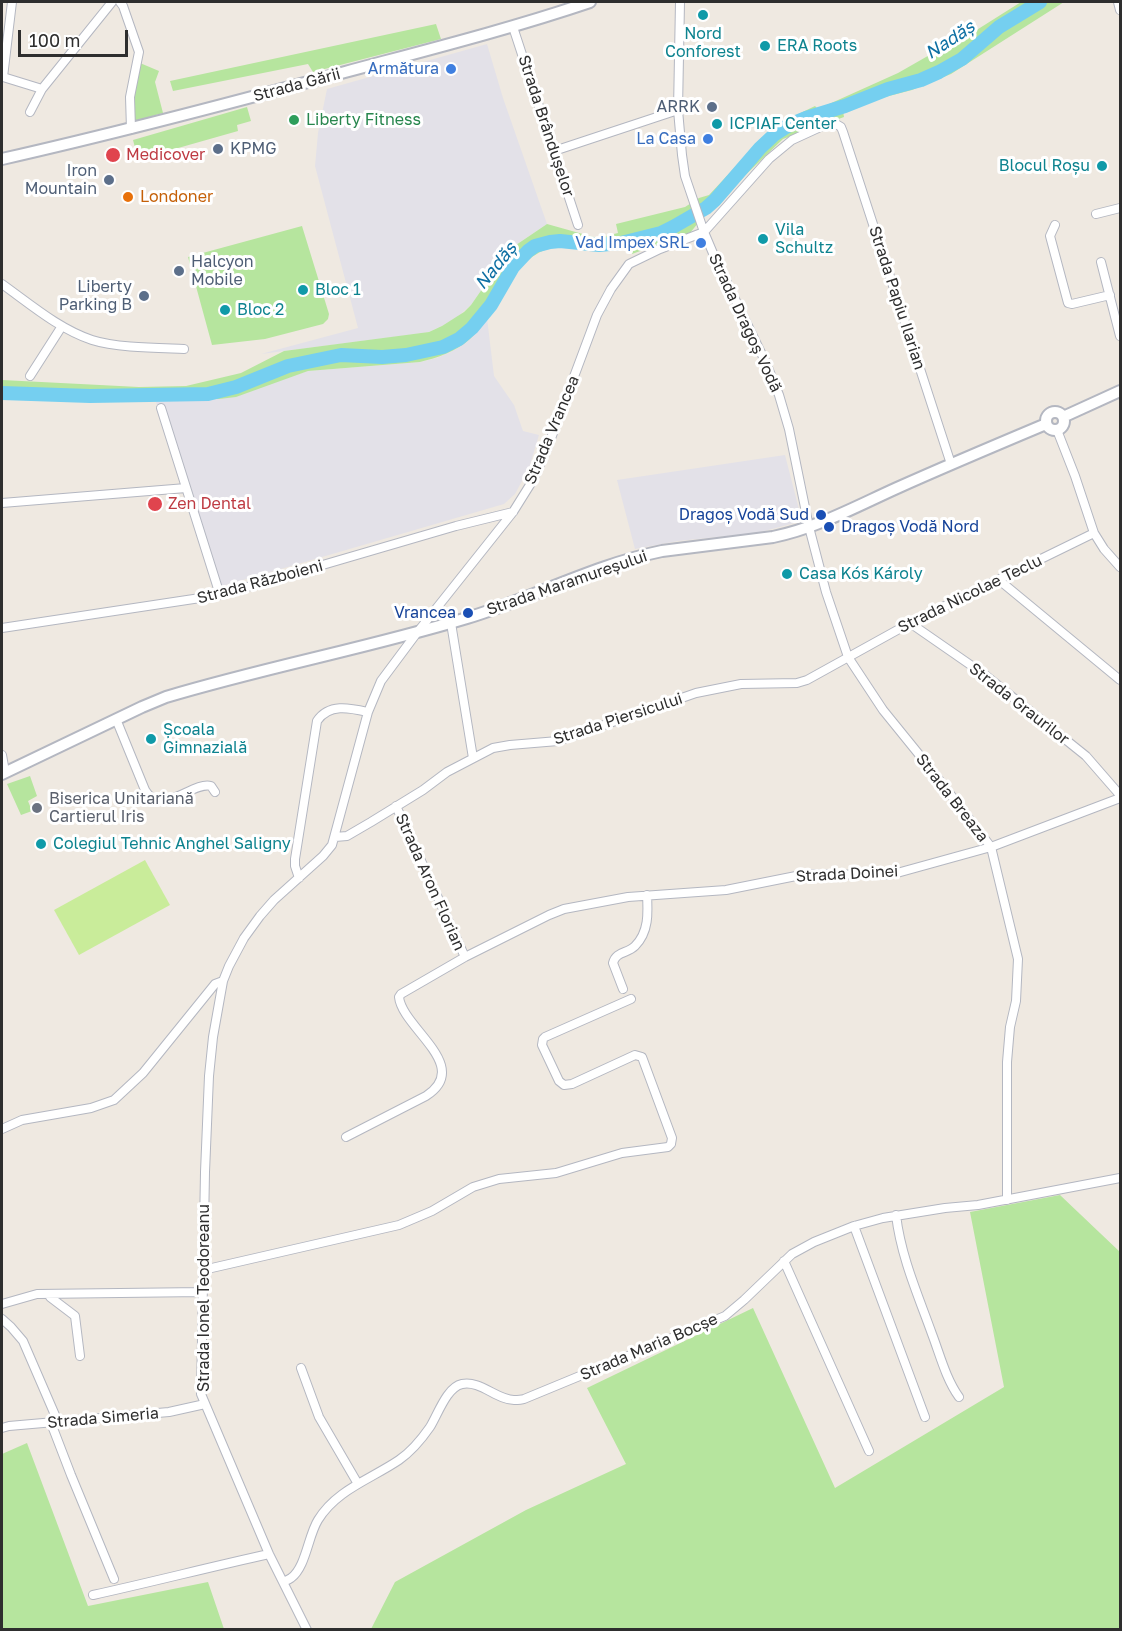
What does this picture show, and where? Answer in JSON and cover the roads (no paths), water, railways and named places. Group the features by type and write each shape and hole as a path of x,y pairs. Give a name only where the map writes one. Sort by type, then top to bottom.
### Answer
{"main road":[{"name":"Strada Gării","path":"2,159 131,129 513,27 590,2"},
{"name":"Strada Maramureșului","path":"3,773 158,700 192,689 410,635 426,627 451,623 601,568 645,555 773,537 809,527 1046,424 1046,418 1052,412 1059,413 1063,417 1120,391"},
{"path":"1046,424 1049,429 1057,430 1063,426 1063,417"}],"street":[{"path":"12,2 2,77 42,88"},
{"path":"30,112 42,88 112,2"},
{"path":"120,2 139,52 130,97 131,129"},
{"name":"Strada Dragoș Vodă","path":"680,2 678,110 685,175 715,258 779,395 789,429 809,527"},
{"path":"1119,2 1120,9"},
{"name":"Strada Brândușelor","path":"513,27 578,225"},
{"path":"554,151 678,110"},
{"name":"Strada Vrancea","path":"426,627 513,512 533,480 547,449 597,315 611,289 629,264 703,229 769,159 802,134 829,123 841,127 843,132"},
{"name":"Strada Papiu Ilarian","path":"843,132 951,464"},
{"path":"1096,214 1120,208"},
{"path":"1055,225 1050,236 1068,303 1110,295"},
{"path":"1101,262 1120,336"},
{"path":"2,284 62,326 81,336 103,343 184,349"},
{"path":"30,375 62,326"},
{"path":"161,408 220,595"},
{"path":"1057,430 1076,476 1094,533 1120,567"},
{"path":"2,503 186,488"},
{"name":"Strada Războieni","path":"2,628 220,595 456,526 513,512"},
{"name":"Strada Breaza","path":"809,527 826,592 848,657 883,710 991,847 1018,959 1016,1001 1010,1027 1007,1062 1007,1200"},
{"name":"Strada Nicolae Teclu","path":"848,657 910,623 1094,533"},
{"path":"999,580 1120,680"},
{"path":"451,623 473,758"},
{"name":"Strada Graurilor","path":"910,623 985,675 1086,756 1120,796"},
{"path":"2,1129 22,1120 92,1108 114,1100 143,1073 215,984 223,981 244,938 260,915 328,852 335,837 368,712 381,681 410,635"},
{"name":"Strada Piersicului","path":"335,837 347,836 396,807 447,772 493,748 550,742 576,736 696,693 741,684 807,680 848,657"},
{"path":"299,878 295,859 317,721 323,714 340,708 354,708 368,712"},
{"path":"116,719 144,790 151,797 160,800 174,798 205,785 211,786 215,792"},
{"path":"2,755 3,773"},
{"name":"Strada Doinei","path":"346,1137 426,1096 440,1083 441,1063 405,1012 399,997 465,957 549,915 564,909 628,897 726,890 806,874 890,874 991,847 1120,796"},
{"name":"Strada Aron Florian","path":"396,807 465,957"},
{"path":"623,989 614,960 618,955 635,946 642,936 647,920 647,895"},
{"name":"Strada Ionel Teodoreanu","path":"223,981 209,1076 201,1394 269,1554 307,1629"},
{"path":"203,1269 399,1225 432,1211 473,1187 499,1179 556,1173 622,1153 668,1147 672,1138 642,1057 634,1055 572,1084 564,1085 559,1081 542,1045 545,1037 631,999"},
{"name":"Strada Maria Bocșe","path":"283,1582 296,1572 317,1521 328,1506 341,1495 399,1460 421,1441 448,1394 459,1385 470,1384 513,1400 524,1399 725,1316 800,1249 854,1226 896,1215 978,1205 1120,1178"},
{"path":"896,1215 903,1254 912,1281 947,1375 959,1397"},
{"path":"854,1226 925,1417"},
{"path":"784,1261 869,1450"},
{"path":"2,1304 24,1296 38,1294 203,1292"},
{"path":"50,1294 50,1297 75,1316 80,1356"},
{"path":"2,1319 23,1341 55,1415 54,1423 71,1475 114,1579"},
{"path":"301,1368 319,1417 358,1484"},
{"name":"Strada Simeria","path":"2,1428 169,1412 205,1404"},
{"path":"93,1595 269,1554"}],"waterway":[{"name":"Nadăș","path":"2,393 90,396 208,394 236,387 288,366 341,355 382,357 406,355 443,347 459,339 472,328 491,305 513,267 535,246 560,241 599,245 621,243 661,233 706,208 760,148 789,125 939,72 962,59 999,27 1040,2"}],"place":[{"name":"Nord Conforest","path":"703,15"},
{"name":"ERA Roots","path":"765,46"},
{"name":"Armătura","path":"451,69"},
{"name":"ARRK","path":"712,107"},
{"name":"Liberty Fitness","path":"294,120"},
{"name":"ICPIAF Center","path":"717,124"},
{"name":"La Casa","path":"708,139"},
{"name":"KPMG","path":"218,149"},
{"name":"Medicover","path":"113,155"},
{"name":"Blocul Roșu","path":"1102,166"},
{"name":"Iron Mountain","path":"109,180"},
{"name":"Londoner","path":"128,197"},
{"name":"Vila Schultz","path":"763,239"},
{"name":"Vad Impex SRL","path":"701,243"},
{"name":"Halcyon Mobile","path":"179,271"},
{"name":"Bloc 1","path":"303,290"},
{"name":"Liberty Parking B","path":"144,296"},
{"name":"Bloc 2","path":"225,310"},
{"name":"Zen Dental","path":"155,504"},
{"name":"Dragoș Vodă Sud","path":"821,515"},
{"name":"Dragoș Vodă Nord","path":"829,527"},
{"name":"Casa Kós Károly","path":"787,574"},
{"name":"Vrancea","path":"468,613"},
{"name":"Școala Gimnazială","path":"151,739"},
{"name":"Biserica Unitariană Cartierul Iris","path":"37,808"},
{"name":"Colegiul Tehnic Anghel Saligny","path":"41,844"}]}
